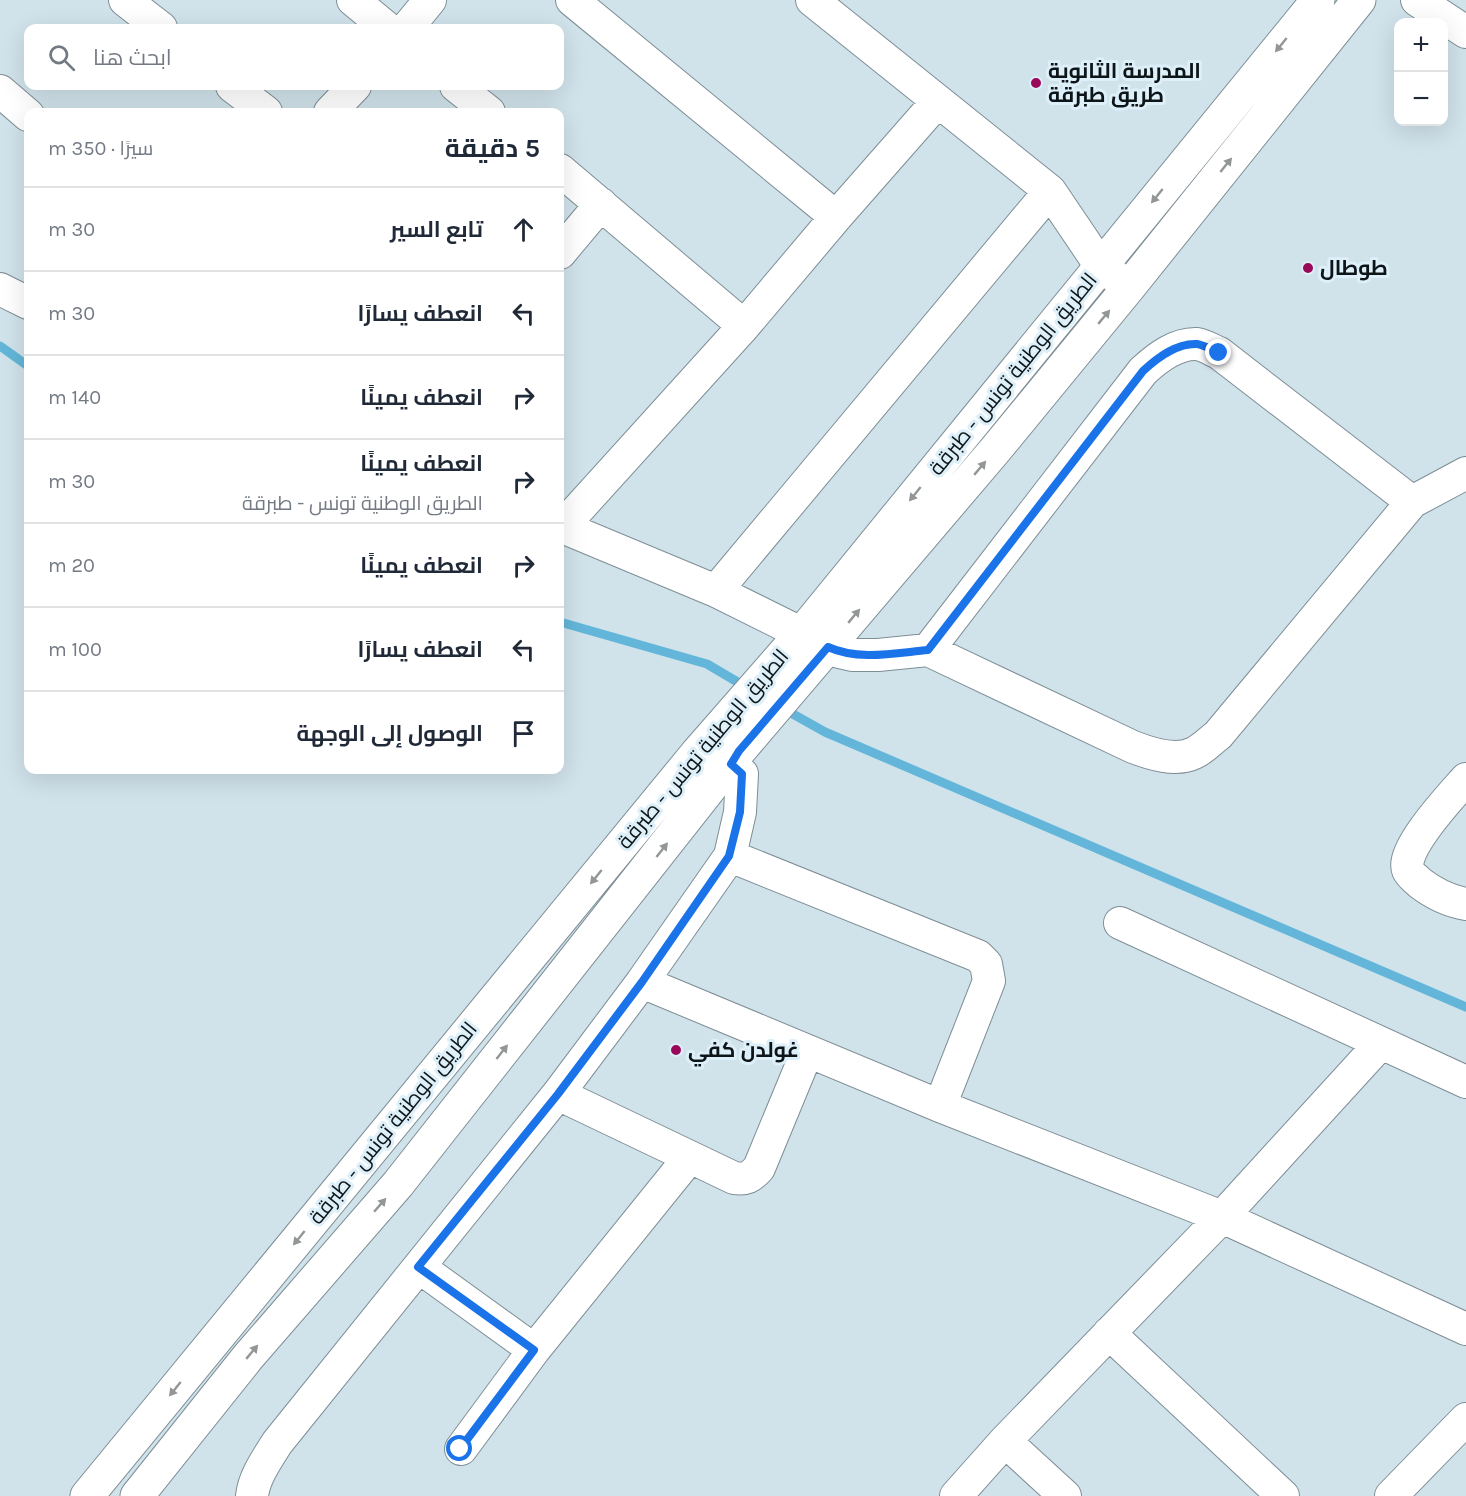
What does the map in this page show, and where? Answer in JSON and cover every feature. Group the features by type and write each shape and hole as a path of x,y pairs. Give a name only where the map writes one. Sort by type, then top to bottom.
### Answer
{"main road":[{"name":"الطريق الوطنية تونس - طبرقة","path":"815,640 1100,265 1318,0"},
{"name":"الطريق الوطنية تونس - طبرقة","path":"137,1496 248,1357 398,1184 723,748 815,640 996,449 1359,0"},
{"name":"الطريق الوطنية تونس - طبرقة","path":"87,1496 698,752 723,748"}],"street":[{"path":"125,0 156,24"},
{"path":"353,0 382,24"},
{"path":"410,24 430,0"},
{"path":"572,0 836,217"},
{"path":"812,0 1050,191 1100,265 1129,287"},
{"path":"1417,0 1466,32"},
{"path":"237,90 261,108"},
{"path":"334,108 351,90"},
{"path":"461,90 484,108"},
{"path":"0,91 24,112"},
{"path":"564,523 744,326 937,102"},
{"path":"564,173 744,326"},
{"path":"716,591 1050,191"},
{"path":"564,247 601,204"},
{"path":"0,289 24,301"},
{"path":"928,650 1143,371 1155,360 1181,346 1198,344 1219,353 1412,502"},
{"path":"564,527 716,591 815,640 852,655 928,650 1133,747 1148,753 1180,756 1194,753 1218,735 1412,502 1466,473"},
{"path":"252,1496 264,1464 278,1443 558,1094 642,982 729,856 740,812 743,780 742,774 723,748"},
{"path":"1466,779 1415,842 1406,863 1408,872 1428,889 1438,895 1466,904"},
{"path":"729,856 978,956 986,964 989,981 940,1106"},
{"path":"1119,923 1466,1082"},
{"path":"642,982 940,1106 1222,1217 1466,1329"},
{"path":"956,1496 1005,1441 1222,1217 1381,1043"},
{"path":"558,1094 734,1179 751,1177 759,1168 807,1052"},
{"path":"460,1449 534,1350 690,1158"},
{"path":"418,1267 534,1350"},
{"path":"1109,1332 1283,1496"},
{"path":"1390,1496 1466,1419"},
{"path":"1005,1441 1065,1496"}],"waterway":[{"path":"0,346 24,363"},
{"path":"564,623 707,664 746,687"},
{"path":"784,709 825,732 1466,1007"}],"place":[{"name":"المدرسة الثانوية طريق طبرقة","path":"1036,83"},
{"name":"طوطال","path":"1308,268"},
{"name":"غولدن كفي","path":"676,1050"}],"route":[{"path":"460,1449 534,1350 418,1267 558,1094 642,982 729,856 743,791 742,774 731,764 739,751 828,647 852,655 928,650 1143,371 1155,360 1181,346 1198,344 1219,353"}]}
